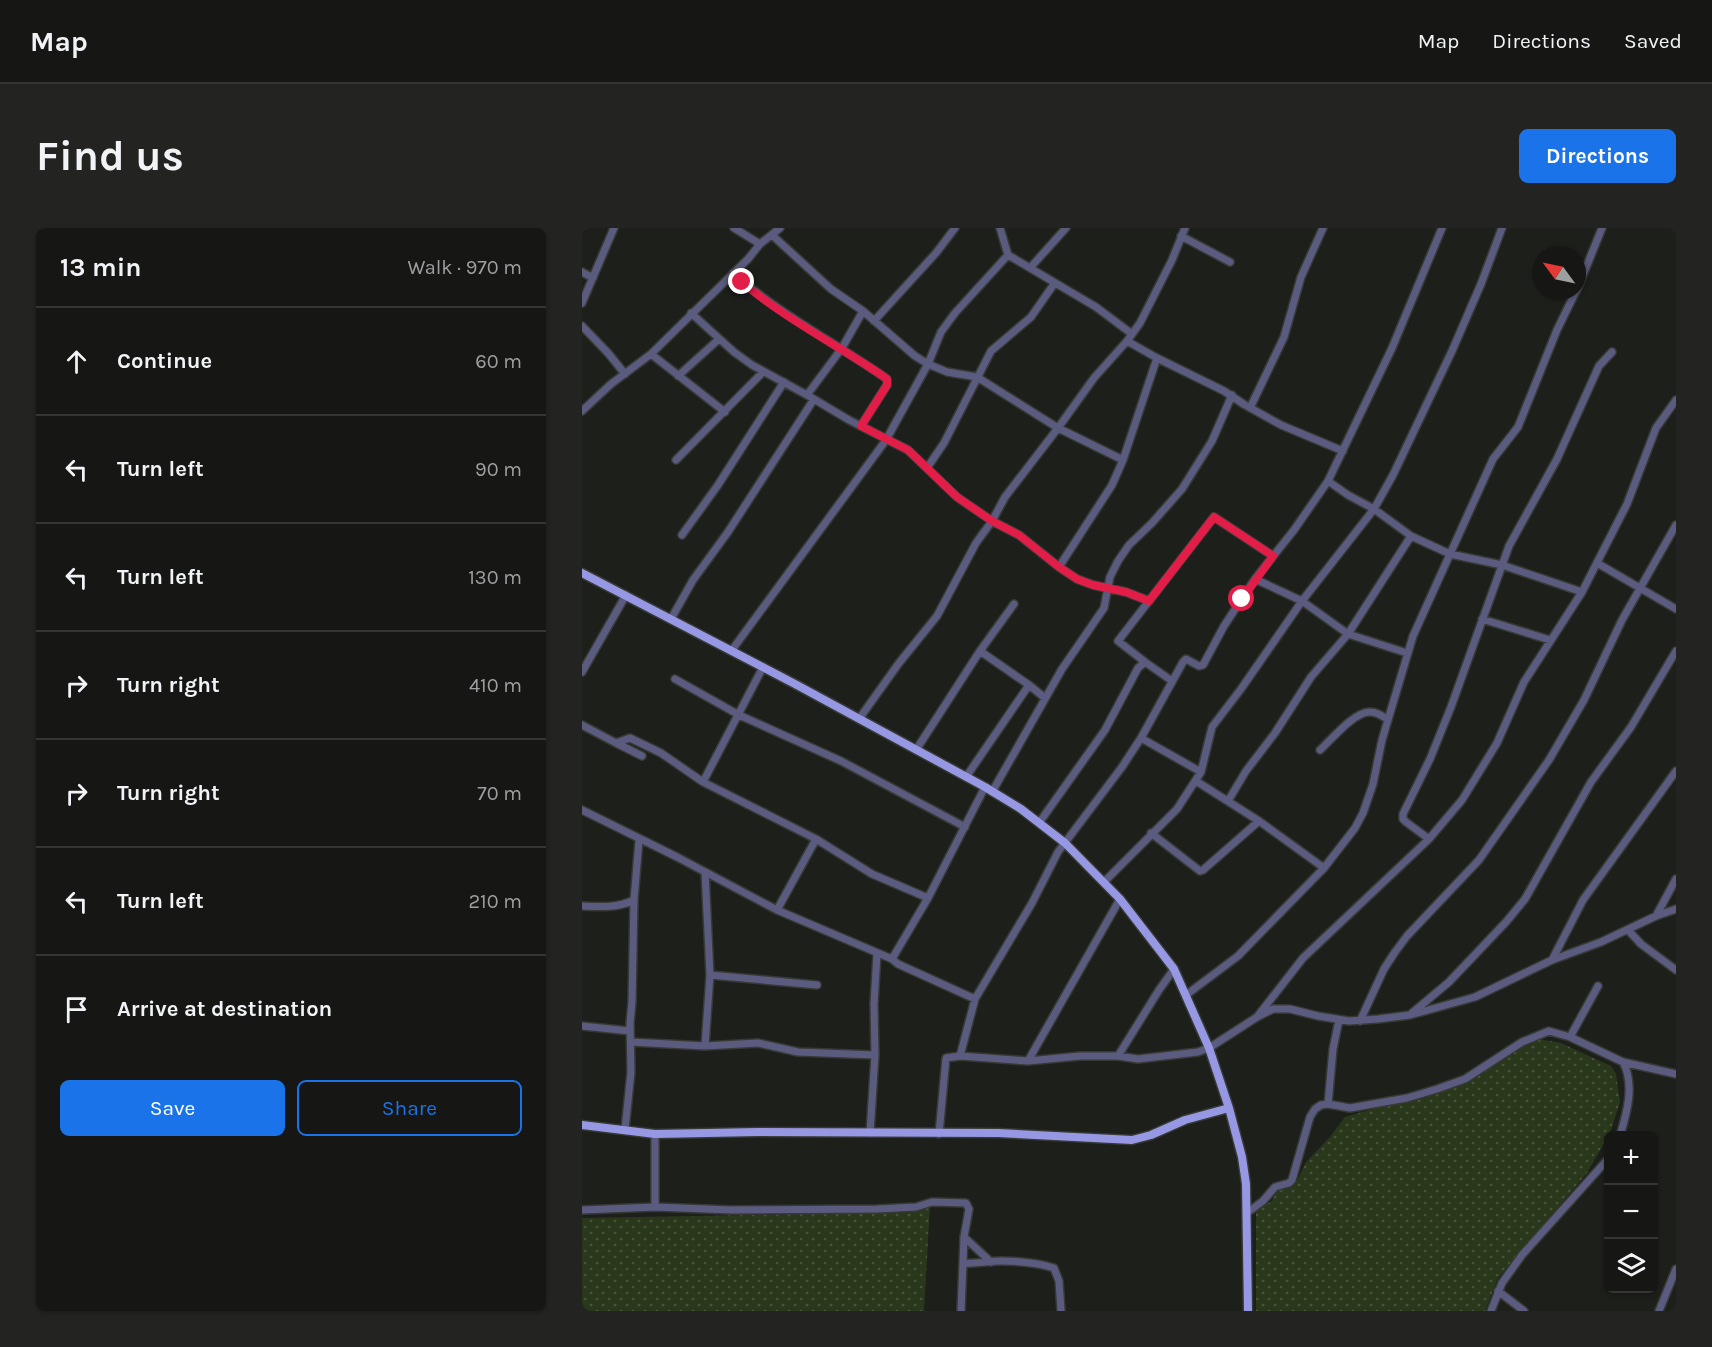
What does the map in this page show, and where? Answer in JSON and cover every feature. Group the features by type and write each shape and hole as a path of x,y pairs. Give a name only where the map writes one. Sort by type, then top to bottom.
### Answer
{"main road":[{"path":"582,573 763,667 988,790 1065,843 1120,898 1174,969 1209,1048 1229,1108 1242,1157 1248,1212 1248,1311"},
{"path":"582,1125 655,1134 758,1132 1010,1134 1132,1140 1151,1135 1185,1120 1229,1108"}],"street":[{"path":"582,303 614,228"},
{"path":"734,228 760,244"},
{"path":"582,411 600,393 651,354 760,244 780,228"},
{"path":"874,321 955,228"},
{"path":"1000,228 1008,255 1096,307 1129,337 1157,358 1232,395 1281,425 1343,451"},
{"path":"1030,268 1066,228"},
{"path":"859,719 899,663 937,616 976,543 992,521 1005,497 1059,428 1094,378 1129,337 1160,283 1185,228"},
{"path":"1250,408 1284,337 1300,277 1323,228"},
{"path":"960,1056 975,999 1065,843 1141,738 1185,660 1199,666 1203,665 1224,626 1255,579 1294,530 1328,481 1392,348 1442,228"},
{"path":"1104,882 1177,809 1201,772 1212,727 1302,601 1374,509 1442,374 1481,284 1502,228"},
{"path":"1586,268 1602,228"},
{"path":"772,235 831,289 863,311 928,364 947,372 977,377 1059,428 1123,460"},
{"path":"1181,236 1230,262"},
{"path":"732,651 886,440 928,364 941,332 955,313 1008,255"},
{"path":"582,272 593,278"},
{"path":"733,273 756,294 790,318 842,348 887,379 888,382 861,426"},
{"path":"927,468 944,443 993,348 1030,317 1054,284"},
{"path":"1186,995 1238,956 1323,868 1355,828 1373,784 1376,763 1407,653 1493,459 1518,427 1557,330 1572,300"},
{"path":"671,619 693,580 728,532 863,311"},
{"path":"691,313 744,360 763,372 908,450 957,497 1024,539 1059,567 1085,582 1149,601"},
{"path":"582,326 625,374"},
{"path":"678,376 719,339"},
{"path":"1429,839 1406,822 1403,814 1430,759 1502,565 1521,522 1557,459 1599,366 1612,352"},
{"path":"651,354 725,412"},
{"path":"1059,567 1112,485 1123,460 1157,358"},
{"path":"676,460 763,372"},
{"path":"682,535 718,485 784,382"},
{"path":"892,959 928,898 965,827 1062,669 1104,608 1110,577 1125,550 1182,489 1212,441 1232,395"},
{"path":"1257,1017 1303,958 1429,839 1462,800 1497,743 1517,694 1582,592 1627,504 1656,428 1676,400"},
{"path":"1328,481 1374,509 1411,536 1450,554 1502,565 1582,592"},
{"path":"1172,681 1118,641 1214,517 1273,556"},
{"path":"1360,1021 1384,969 1395,952 1407,936 1479,860 1550,760 1584,700 1604,656 1641,587 1676,526"},
{"path":"1228,801 1311,677 1348,634 1411,536"},
{"path":"1597,563 1676,609"},
{"path":"1255,579 1302,601 1348,634 1407,653"},
{"path":"582,672 626,595"},
{"path":"916,750 980,651 1014,604"},
{"path":"1482,619 1550,640"},
{"path":"980,651 1045,698"},
{"path":"1410,1015 1449,982 1506,922 1525,898 1591,782 1631,727 1676,651"},
{"path":"1039,823 1105,730 1138,668 1145,662"},
{"path":"703,782 763,667"},
{"path":"675,679 739,715 841,762 965,827"},
{"path":"966,777 1029,685"},
{"path":"1320,750 1359,714 1368,711 1377,713 1388,720"},
{"path":"582,725 642,756"},
{"path":"616,743 630,738 661,753 703,782 816,839 872,874 928,898"},
{"path":"1141,738 1201,772"},
{"path":"1552,960 1583,900 1676,771"},
{"path":"1196,781 1259,821 1323,868"},
{"path":"582,810 777,910 892,959 898,964 975,999"},
{"path":"1151,833 1200,871 1259,821"},
{"path":"777,910 816,839"},
{"path":"625,1129 631,1081 630,1030 634,900 639,840"},
{"path":"705,872 710,975 705,1046"},
{"path":"1656,916 1676,879"},
{"path":"1029,1061 1120,898"},
{"path":"582,906 612,907 634,900"},
{"path":"939,1134 946,1058 960,1056 1029,1061 1064,1056 1118,1056 1138,1059 1198,1052 1209,1048 1257,1017 1274,1009 1290,1009 1339,1020 1360,1021 1410,1015 1475,997 1552,960 1676,909"},
{"path":"1628,930 1641,944 1676,970"},
{"path":"870,1133 875,1055 874,1004 877,954"},
{"path":"1118,1056 1174,969"},
{"path":"710,975 817,985"},
{"path":"1570,1037 1598,986"},
{"path":"1329,1104 1333,1049 1339,1020"},
{"path":"582,1026 630,1030"},
{"path":"1248,1212 1275,1188 1292,1180 1310,1117 1321,1105 1329,1104 1350,1108 1407,1098 1465,1079 1522,1042 1543,1033 1553,1032 1570,1037 1623,1062 1676,1074"},
{"path":"631,1042 705,1046 758,1043 787,1051 875,1055"},
{"path":"1621,1131 1629,1098 1627,1070 1623,1062"},
{"path":"655,1134 655,1208"},
{"path":"1491,1311 1506,1276 1538,1235 1572,1201 1604,1164"},
{"path":"582,1210 877,1209 916,1207 946,1201 966,1203 969,1209 964,1237 962,1311"},
{"path":"964,1237 991,1262"},
{"path":"963,1263 1013,1262 1054,1268 1059,1281 1061,1311"},
{"path":"1659,1311 1676,1269"},
{"path":"1498,1291 1524,1311"}],"green space":[{"path":"1538,1039 1561,1043 1611,1066 1616,1074 1620,1102 1611,1131 1604,1131 1604,1143 1587,1173 1498,1278 1485,1311 1256,1311 1256,1208 1271,1202 1277,1191 1296,1183 1306,1162 1345,1117 1462,1083 1505,1055"},
{"path":"930,1206 924,1311 582,1311 582,1218 914,1212"}],"route":[{"path":"742,282 790,318 842,348 887,379 887,385 861,426 908,450 968,506 1030,543 1077,579 1126,592 1149,601 1214,517 1273,556 1242,599"}]}
